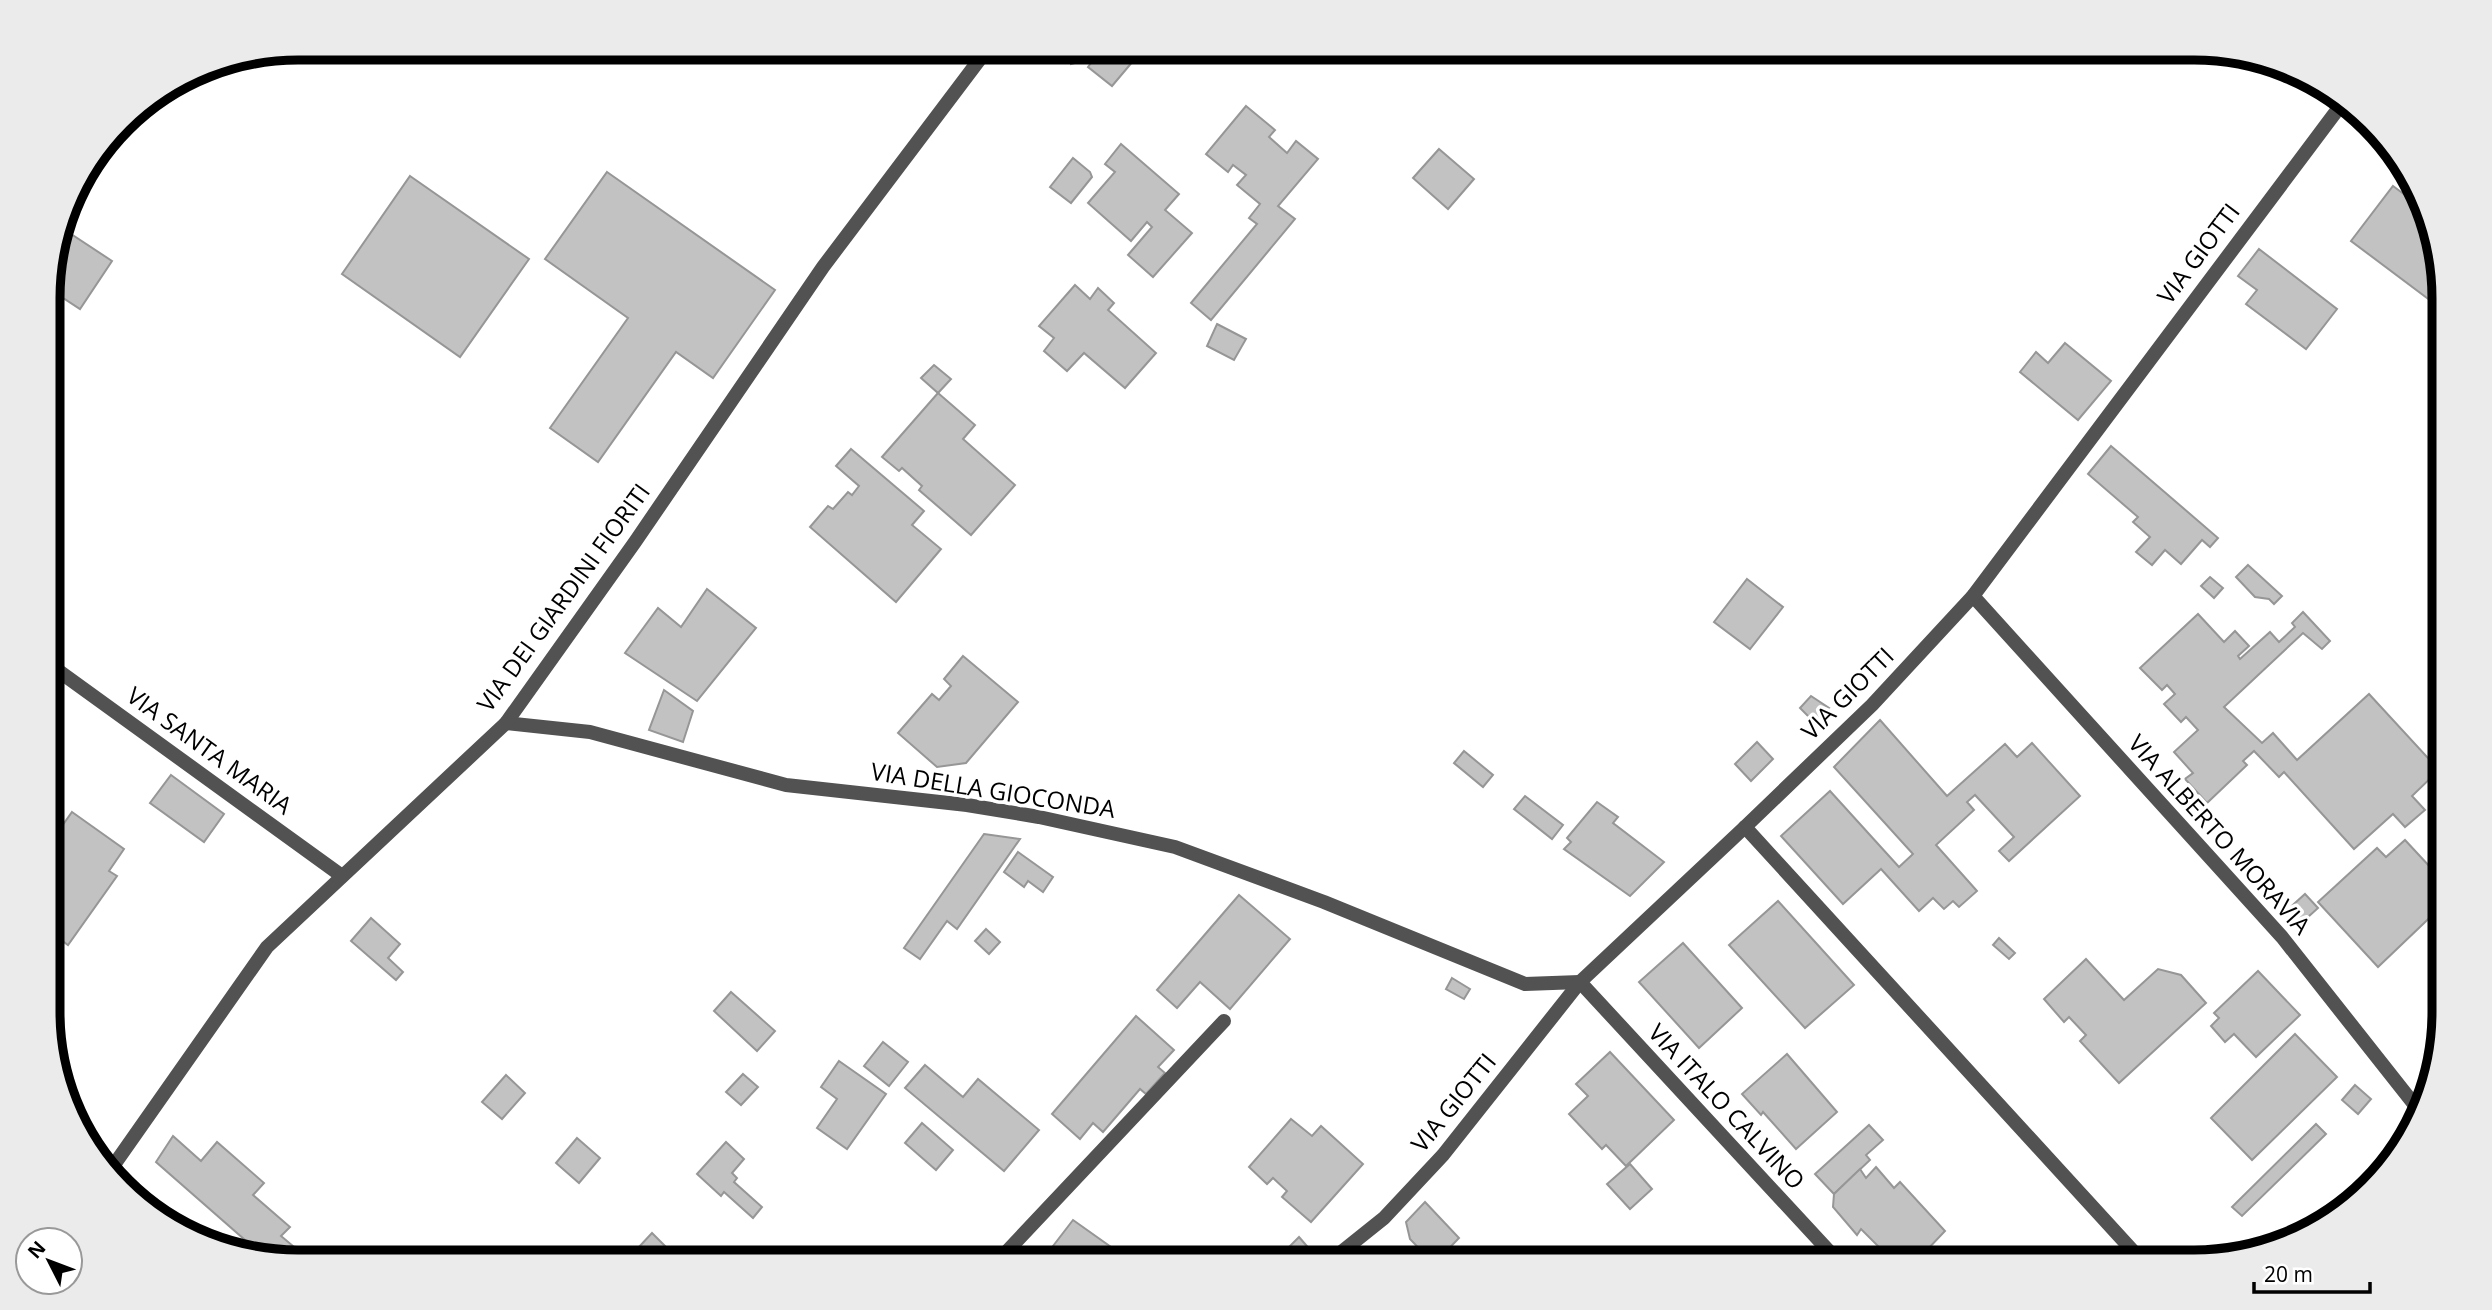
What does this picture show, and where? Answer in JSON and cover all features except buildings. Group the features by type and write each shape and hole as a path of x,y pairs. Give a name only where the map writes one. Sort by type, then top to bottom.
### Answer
{"street":[{"name":"VIA DEI GIARDINI FIORITI","path":"114,1163 267,947 506,723 635,542 823,267 979,60"},
{"name":"VIA GIOTTI","path":"1344,1250 1384,1218 1443,1155 1580,982 1872,705 1973,596 2338,109"},
{"name":"VIA ALBERTO MORAVIA","path":"1973,596 2282,937 2414,1104"},
{"name":"VIA SANTA MARIA","path":"60,672 342,876"},
{"name":"VIA DELLA GIOCONDA","path":"506,723 590,732 786,785 967,805 1039,817 1175,846 1324,902 1525,984 1580,982"},
{"path":"1745,827 2132,1250"},
{"name":"VIA ITALO CALVINO","path":"1580,982 1828,1250"},
{"path":"1008,1250 1224,1020"}]}
